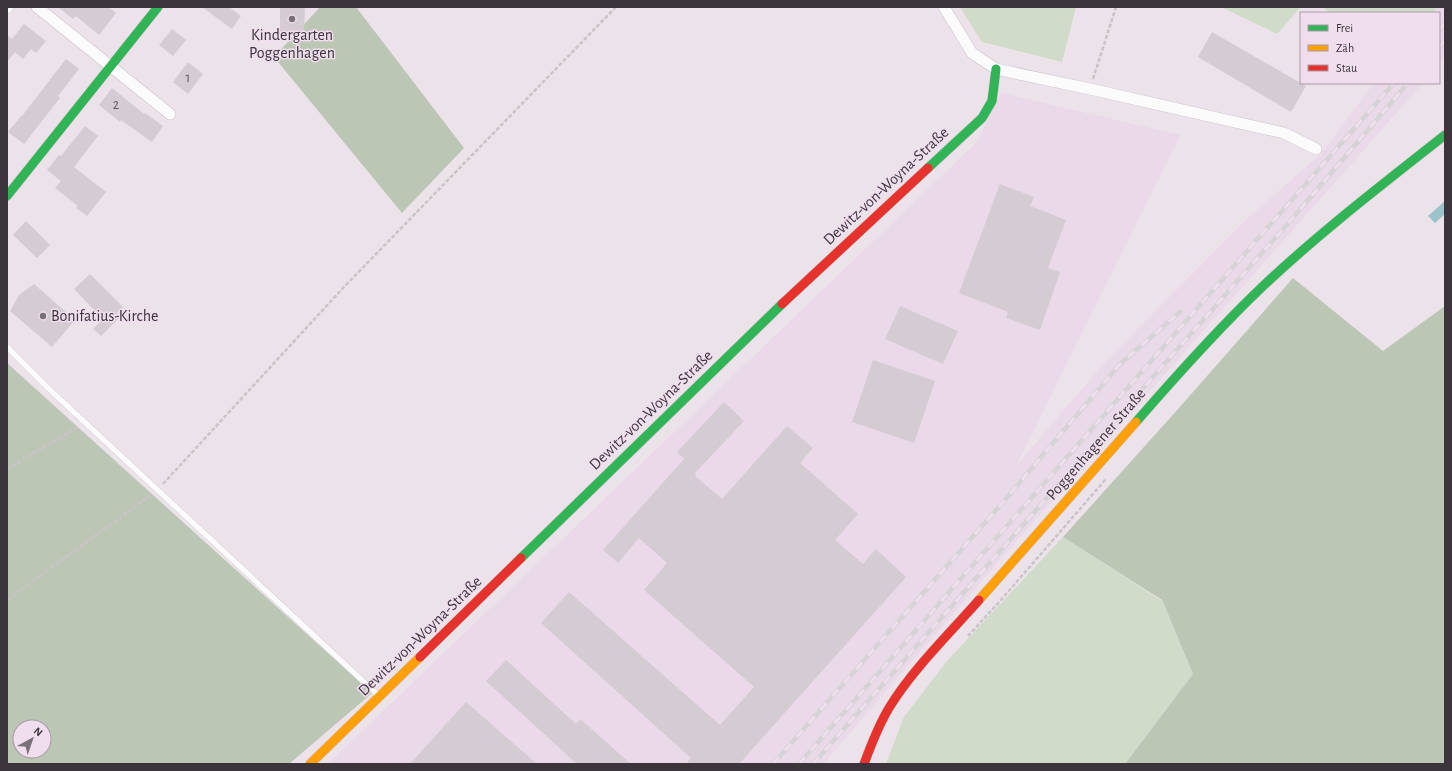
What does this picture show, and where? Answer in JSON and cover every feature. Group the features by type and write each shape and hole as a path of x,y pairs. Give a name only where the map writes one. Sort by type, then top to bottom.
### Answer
{"street":[{"path":"37,7 170,114"},
{"path":"7,196 158,7"},
{"path":"944,7 972,53 996,69 1284,133 1316,149"},
{"name":"Dewitz-von-Woyna-Straße","path":"310,764 763,322 982,118 992,101 996,69"},
{"name":"Poggenhagener Straße","path":"864,764 873,740 889,708 916,671 1194,356 1238,310 1285,266 1390,178 1445,135"}],"lane":[{"path":"7,347 48,388 380,697"}],"path":[{"path":"7,600 158,490 343,288 616,7"},
{"path":"1090,89 1116,7"},
{"path":"7,469 85,422"},
{"path":"963,641 1109,474"}],"shaded area":[{"path":"1438,7 1445,7 1445,58 1440,64 1440,12 1434,12"},
{"path":"1373,84 1422,84 992,569 823,764 328,764 976,143 1001,93 1180,135 1016,466 1106,361 1248,218 1321,154"}],"green space":[{"path":"320,7 356,7 464,148 402,213 274,57"},
{"path":"960,7 1076,7 1062,62 982,42"},
{"path":"1221,7 1301,7 1277,34"},
{"path":"1322,7 1438,7 1434,12 1330,12"},
{"path":"1293,278 1383,351 1445,306 1445,764 1125,764 1193,674 1162,600 1063,537"},
{"path":"7,363 372,693 289,764 7,764"},
{"path":"1063,537 1162,601 1193,674 1125,764 886,764 904,717 947,661"}],"water":[{"path":"1445,201 1445,214 1435,223 1428,216"}],"building":[{"path":"58,7 109,7 116,13 99,35 76,16 73,19"},
{"path":"202,7 229,7 241,16 232,29"},
{"name":"Kindergarten Poggenhagen","path":"280,7 305,7 304,33 280,32"},
{"path":"24,24 46,41 36,53 31,49 23,59 15,52 7,62 7,35 12,39"},
{"path":"172,29 186,40 173,56 159,45"},
{"path":"1212,32 1300,83 1300,84 1306,86 1291,112 1198,57"},
{"path":"66,59 79,69 58,96 60,98 24,144 8,132"},
{"path":"188,62 203,74 188,94 173,82"},
{"path":"112,88 144,114 145,113 163,126 152,142 121,120 120,122 99,105"},
{"path":"85,126 98,136 74,167 106,192 87,216 76,208 78,206 55,188 61,181 47,170 59,155 61,156"},
{"path":"1000,184 1034,197 1030,206 1066,220 1048,268 1060,272 1040,330 1006,318 1008,312 959,293"},
{"path":"26,221 50,245 37,258 13,235"},
{"path":"90,274 123,307 116,314 120,317 101,336 93,329 103,319 74,289"},
{"name":"Bonifatius-Kirche","path":"34,284 75,320 52,347 10,311 19,295"},
{"path":"900,306 958,331 943,364 885,339"},
{"path":"873,360 935,381 914,443 852,422"},
{"path":"724,402 744,421 695,473 695,476 722,499 787,426 813,448 800,463 858,514 835,540 863,564 876,549 906,577 739,764 686,764 691,758 541,623 569,592 720,725 754,687 644,590 667,563 639,538 618,563 603,550 684,459 677,452"},
{"path":"506,660 576,724 580,719 631,764 577,764 486,681"},
{"path":"466,702 506,737 537,764 410,764"}],"railway":[{"path":"1440,29 1445,23"},
{"path":"1440,46 1445,40"},
{"path":"799,764 1393,84"},
{"path":"813,764 1291,220 1407,84"},
{"path":"773,764 1004,501 1120,364 1180,312"}],"traffic: fast":[{"path":"7,196 158,7"},
{"path":"928,168 982,118 992,101 996,69"},
{"path":"1136,422 1197,354 1261,288 1328,228 1445,135"},
{"path":"521,558 782,304"}],"traffic: slow":[{"path":"979,600 1136,422"},
{"path":"310,764 420,657"}],"traffic: jam":[{"path":"782,304 928,168"},
{"path":"420,657 521,558"},
{"path":"864,764 881,722 898,694 943,639 979,600"}],"place":[{"name":"Kindergarten Poggenhagen","path":"292,19"},
{"name":"Bonifatius-Kirche","path":"43,316"}]}
